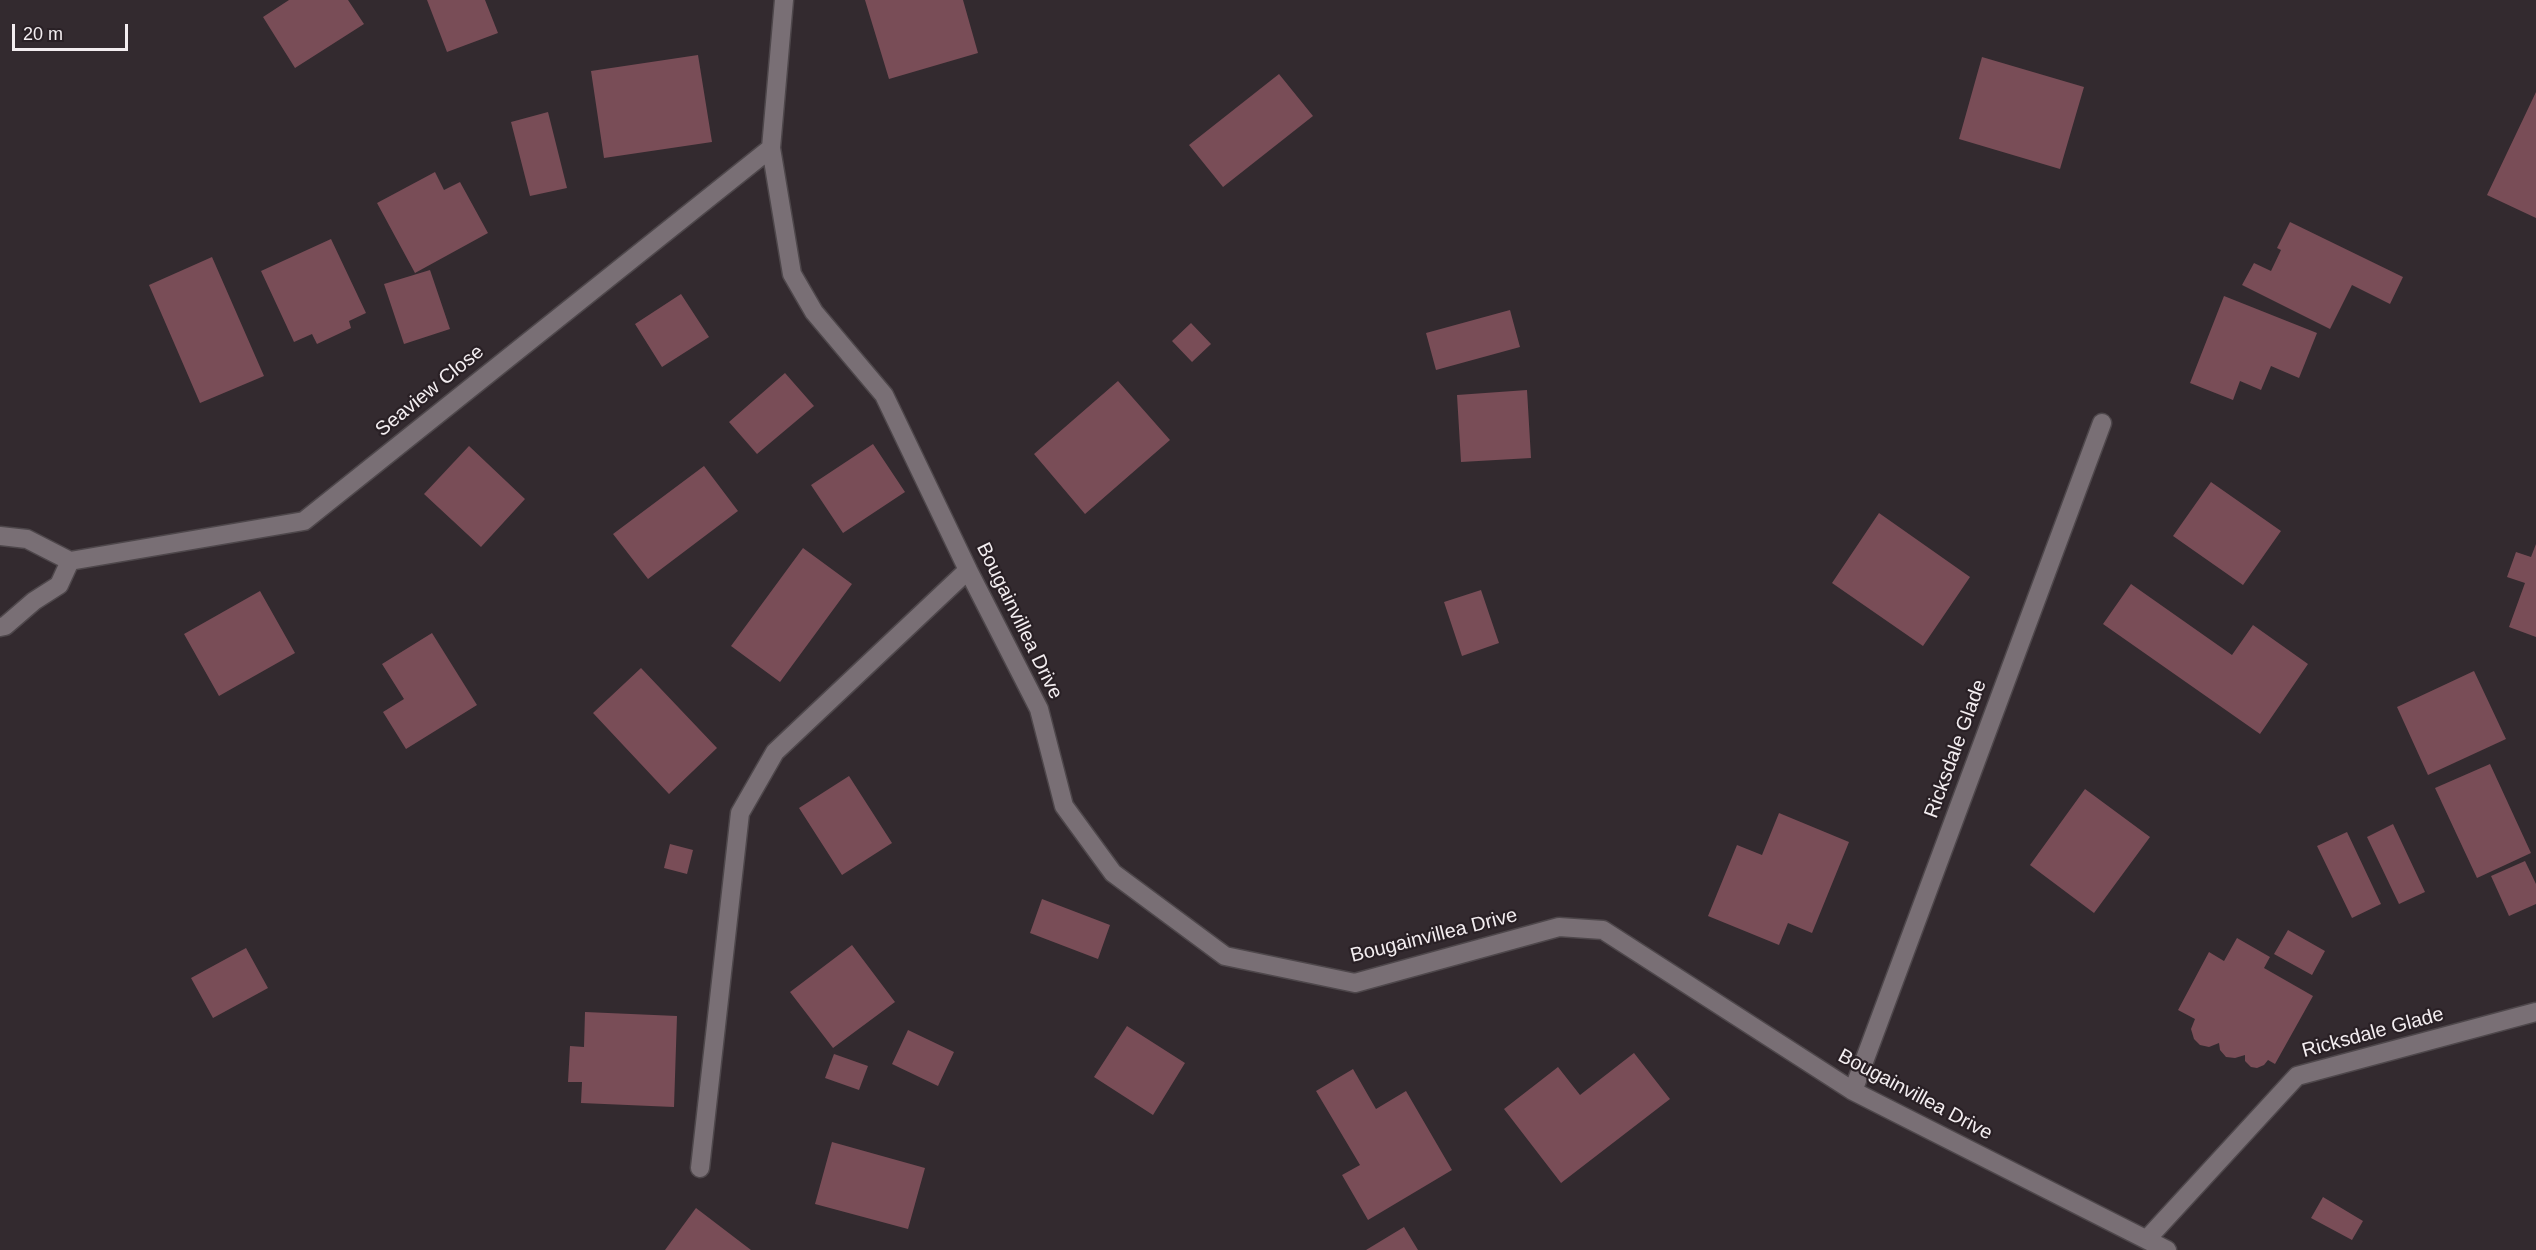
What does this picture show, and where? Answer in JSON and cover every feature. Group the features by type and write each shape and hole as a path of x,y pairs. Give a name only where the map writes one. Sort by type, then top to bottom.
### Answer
{"street":[{"name":"Bougainvillea Drive","path":"784,0 771,148 792,274 814,312 884,395 968,570 1039,709 1064,806 1113,873 1225,956 1354,983 1559,927 1603,930 1853,1091 2167,1250"},
{"name":"Seaview Close","path":"70,561 304,521 771,148"},
{"name":"Ricksdale Glade","path":"1853,1091 2102,423"},
{"path":"0,536 27,539 70,561 59,585 34,601 5,626 0,627"},
{"path":"700,1168 740,813 775,752 968,570"},
{"name":"Ricksdale Glade","path":"2147,1239 2297,1076 2536,1012"}],"building":[{"path":"289,0 348,0 364,24 295,68 263,17"},
{"path":"427,0 485,0 498,33 447,52"},
{"path":"865,0 963,0 978,53 889,79"},
{"path":"698,55 712,142 604,158 591,71"},
{"path":"1982,57 2084,87 2060,169 1959,139"},
{"path":"1279,74 1313,116 1223,187 1189,145"},
{"path":"2536,92 2536,218 2487,195"},
{"path":"548,112 567,188 530,196 511,122"},
{"path":"435,172 444,190 460,182 488,233 415,273 377,203"},
{"path":"2290,222 2403,277 2390,304 2352,285 2330,329 2242,285 2254,263 2271,271 2281,250 2277,248"},
{"path":"331,239 366,313 349,321 351,328 317,344 312,334 294,342 261,271"},
{"path":"212,257 264,376 200,403 149,285"},
{"path":"430,270 450,329 404,344 384,284"},
{"path":"681,294 709,337 662,367 635,324"},
{"path":"2224,296 2317,333 2299,378 2271,366 2261,390 2240,381 2233,400 2190,383"},
{"path":"1510,310 1520,347 1436,370 1426,333"},
{"path":"1191,323 1211,344 1192,362 1172,341"},
{"path":"785,373 814,406 757,454 729,422"},
{"path":"1118,381 1170,440 1085,514 1034,454"},
{"path":"1527,390 1531,458 1461,462 1457,395"},
{"path":"873,444 905,492 843,533 811,485"},
{"path":"469,446 525,499 481,547 424,494"},
{"path":"704,466 738,511 648,579 613,534"},
{"path":"2211,482 2281,531 2243,585 2173,536"},
{"path":"1879,513 1970,577 1923,646 1832,583"},
{"path":"2536,544 2536,637 2509,627 2525,583 2507,577 2516,552 2531,557"},
{"path":"803,548 852,584 780,682 731,646"},
{"path":"2131,584 2232,655 2253,625 2308,664 2260,734 2103,624"},
{"path":"1481,590 1499,643 1462,656 1444,602"},
{"path":"260,591 295,653 219,696 184,634"},
{"path":"432,633 477,705 406,749 383,712 404,699 382,664"},
{"path":"641,668 717,748 669,794 593,713"},
{"path":"2474,671 2506,739 2428,775 2397,707"},
{"path":"2490,764 2531,853 2477,878 2435,788"},
{"path":"849,776 892,843 842,875 799,808"},
{"path":"2085,789 2150,837 2094,913 2030,865"},
{"path":"1779,813 1849,842 1812,933 1788,923 1779,945 1708,916 1737,845 1762,855"},
{"path":"2393,824 2425,892 2399,904 2367,837"},
{"path":"2347,832 2381,904 2352,918 2317,846"},
{"path":"670,844 693,850 687,874 664,868"},
{"path":"2525,861 2536,884 2536,904 2509,916 2491,876"},
{"path":"1042,899 1110,925 1098,959 1030,933"},
{"path":"2288,930 2325,951 2312,975 2274,954"},
{"path":"2237,938 2270,957 2264,968 2313,996 2275,1064 2268,1060 2257,1068 2251,1067 2245,1061 2245,1055 2235,1058 2226,1057 2220,1050 2219,1043 2209,1047 2200,1045 2194,1039 2191,1029 2195,1019 2178,1010 2209,952 2224,961"},
{"path":"852,945 895,1002 833,1048 790,992"},
{"path":"246,948 268,988 213,1018 191,978"},
{"path":"585,1012 677,1016 674,1107 581,1103 582,1082 568,1082 570,1046 584,1047"},
{"path":"1127,1026 1185,1063 1153,1115 1094,1077"},
{"path":"908,1030 954,1052 938,1086 892,1064"},
{"path":"1634,1053 1670,1099 1561,1183 1504,1109 1558,1067 1580,1095"},
{"path":"834,1054 868,1066 859,1090 825,1078"},
{"path":"1353,1069 1376,1109 1406,1091 1452,1170 1368,1220 1342,1175 1360,1165 1316,1091"},
{"path":"832,1142 925,1168 908,1229 815,1204"},
{"path":"2323,1197 2363,1221 2352,1240 2311,1218"},
{"path":"696,1208 751,1250 665,1250"},
{"path":"1404,1227 1418,1250 1366,1250"}]}
